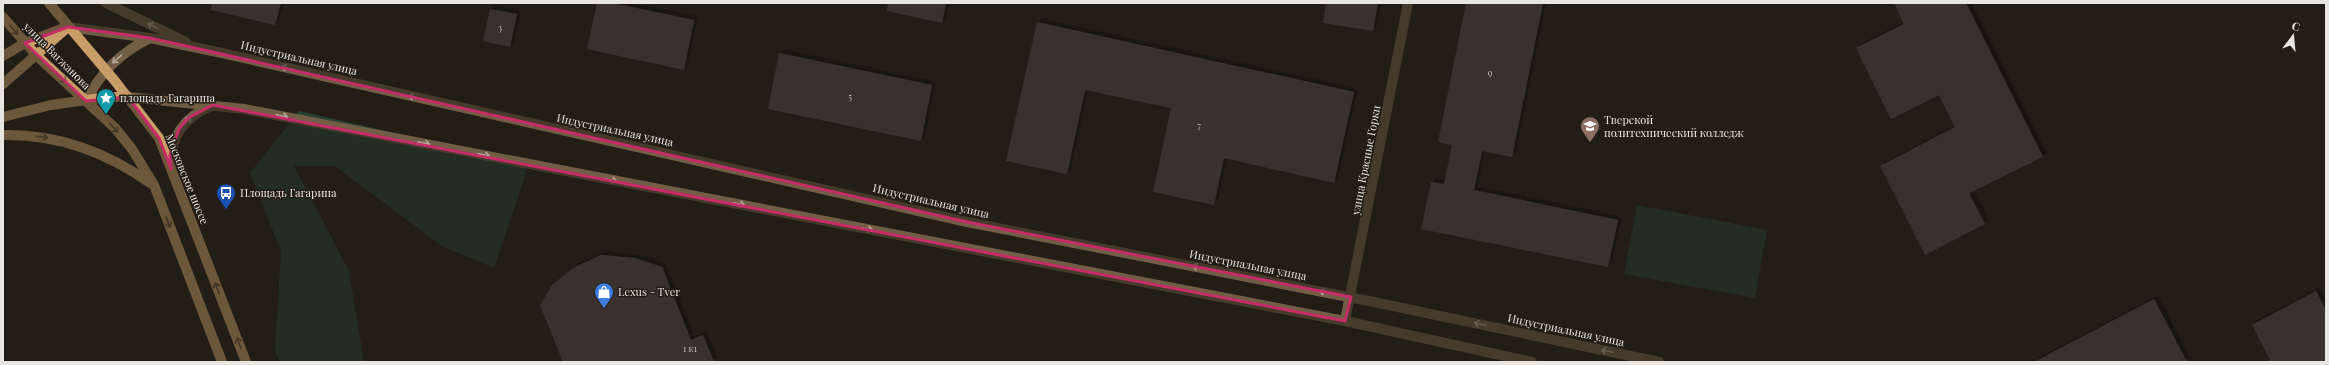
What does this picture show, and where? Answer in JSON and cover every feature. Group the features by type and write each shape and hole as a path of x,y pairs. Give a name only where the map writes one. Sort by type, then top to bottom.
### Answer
{"main road":[{"path":"49,3 68,27"},
{"name":"улица Вагжанова","path":"3,17 37,56 115,128 132,149 154,185"},
{"path":"3,56 25,43 68,27"},
{"path":"3,84 37,56 68,27"},
{"name":"Московское шоссе","path":"68,27 128,97 158,138 246,362"},
{"path":"3,117 51,105 108,97 128,97"},
{"path":"3,135 50,138 78,144 105,155 154,185 222,362"}],"street":[{"name":"Индустриальная улица","path":"106,3 201,49"},
{"name":"улица Красные Горки","path":"1345,321 1351,297 1408,3"},
{"name":"Индустриальная улица","path":"68,27 150,38 966,222 1351,297 1659,362"},
{"path":"86,101 106,70 134,46 150,38"},
{"path":"128,97 252,110 1345,321 1532,362"},
{"path":"171,169 170,155 173,142 179,129 188,118 214,105"}],"highlighted area":[{"path":"68,27 150,38 967,222 1351,297 1345,321 213,105 188,118 179,129 170,155 171,169 159,138 128,97 86,101 25,43"}],"green space":[{"path":"299,111 529,164 494,268 442,246 335,166 294,166 349,271 364,362 280,362 275,351 281,251 250,173"},
{"path":"1637,205 1767,230 1755,298 1624,274"}],"building":[{"path":"212,3 281,3 275,25 211,10"},
{"path":"597,3 612,3 694,20 684,70 587,49"},
{"path":"888,3 946,3 942,23 887,11"},
{"path":"1326,3 1378,3 1373,31 1323,23"},
{"path":"1466,3 1543,3 1512,157 1482,151 1474,190 1618,220 1608,267 1421,229 1431,182 1444,184 1452,145 1438,142"},
{"path":"1894,3 1966,3 2043,157 1969,193 1985,224 1925,255 1880,166 1955,127 1939,95 1891,119 1856,48 1904,24"},
{"path":"490,9 517,14 510,47 483,41"},
{"path":"1037,22 1354,92 1334,183 1224,158 1214,205 1153,192 1171,108 1085,90 1067,174 1006,161"},
{"path":"779,53 932,85 921,141 768,109"},
{"path":"601,255 635,258 662,267 691,340 703,335 714,362 563,362 540,305 552,285 573,268"},
{"path":"2316,291 2326,310 2326,362 2271,362 2252,325"},
{"path":"2154,299 2187,362 2034,362"}],"place":[{"name":"площадь Гагарина","path":"106,115"},
{"name":"Тверской политехнический колледж","path":"1590,143"},
{"name":"Площадь Гагарина","path":"226,210"},
{"name":"Lexus - Tver","path":"604,309"}]}
